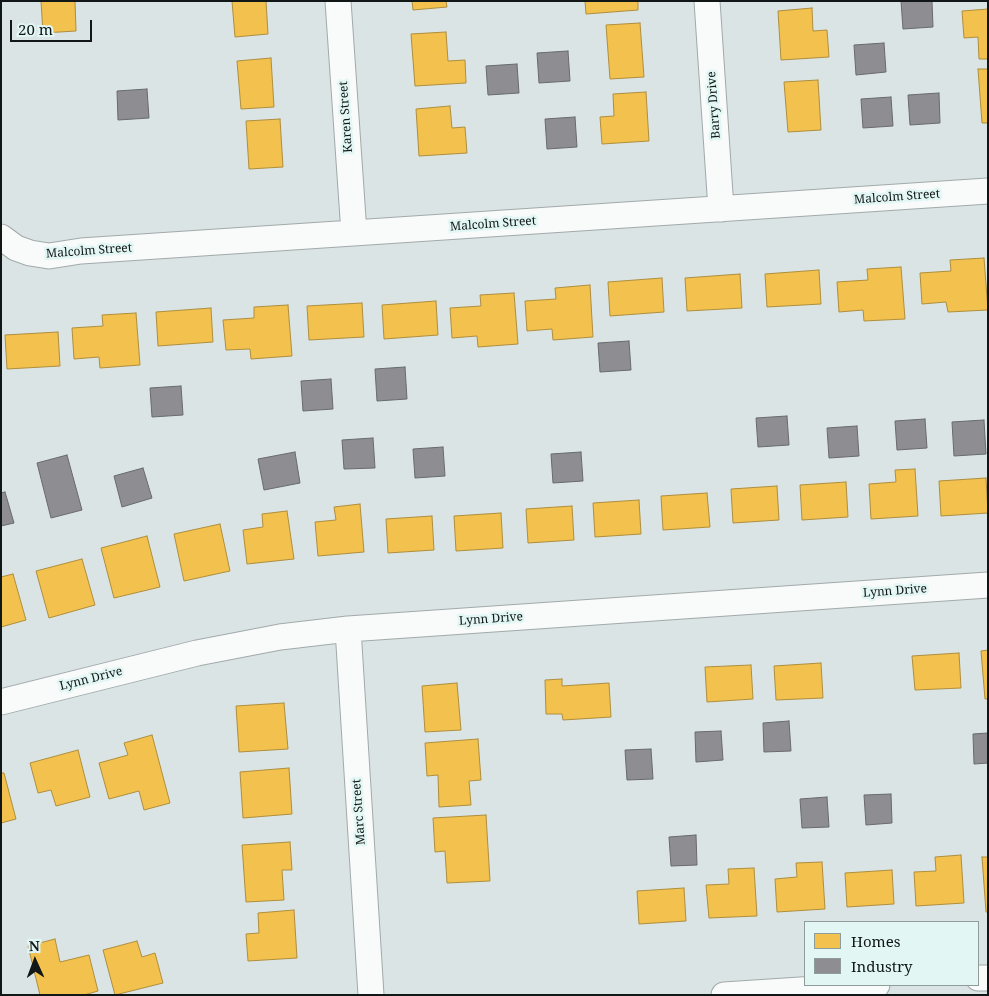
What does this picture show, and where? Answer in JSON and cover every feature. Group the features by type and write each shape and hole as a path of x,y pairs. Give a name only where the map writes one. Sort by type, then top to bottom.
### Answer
{"street":[{"name":"Karen Street","path":"338,1 354,233"},
{"name":"Barry Drive","path":"707,1 721,209"},
{"name":"Malcolm Street","path":"2,238 23,251 49,256 90,251 988,191"},
{"name":"Lynn Drive","path":"1,702 197,653 280,637 348,629 988,585"},
{"name":"Marc Street","path":"348,629 371,995"},
{"path":"724,995 862,986"}],"building: Homes":[{"path":"41,1 75,1 76,31 43,33"},
{"path":"232,1 266,1 268,34 235,37"},
{"path":"412,1 446,1 447,7 413,10"},
{"path":"585,1 638,1 638,10 586,14"},
{"path":"812,8 813,31 827,30 829,57 781,60 778,11"},
{"path":"988,9 988,59 979,59 978,37 964,38 962,11"},
{"path":"640,23 644,77 610,79 606,25"},
{"path":"446,32 448,61 465,60 466,83 415,86 411,34"},
{"path":"271,58 274,107 241,109 237,61"},
{"path":"978,69 988,69 988,123 982,123"},
{"path":"818,80 821,130 788,132 784,82"},
{"path":"646,92 649,141 602,144 600,117 614,116 613,94"},
{"path":"450,106 452,128 465,127 467,153 419,156 416,109"},
{"path":"280,119 283,167 249,169 246,121"},
{"path":"984,258 988,310 948,312 946,302 922,304 920,273 951,271 950,260"},
{"path":"901,267 905,319 864,321 863,310 839,312 837,282 868,280 867,269"},
{"path":"819,270 821,304 767,307 765,274"},
{"path":"740,274 742,308 687,311 685,278"},
{"path":"662,278 664,312 610,316 608,282"},
{"path":"590,285 593,337 553,340 552,329 527,331 525,301 556,299 555,288"},
{"path":"514,293 518,344 478,347 477,336 452,338 450,308 481,306 480,295"},
{"path":"436,301 438,335 384,339 382,305"},
{"path":"362,303 364,337 309,340 307,306"},
{"path":"288,305 292,356 251,359 250,349 226,350 223,320 254,318 254,307"},
{"path":"211,308 213,342 158,346 156,312"},
{"path":"136,313 140,365 100,368 99,357 74,359 72,328 103,326 102,315"},
{"path":"58,332 60,366 7,369 5,335"},
{"path":"915,469 918,516 871,519 869,484 896,482 895,470"},
{"path":"986,478 988,513 941,516 939,481"},
{"path":"846,482 848,517 802,520 800,485"},
{"path":"777,486 779,520 733,523 731,489"},
{"path":"707,493 710,527 663,530 661,496"},
{"path":"639,500 641,534 595,537 593,503"},
{"path":"360,504 364,552 318,556 315,522 336,520 334,507"},
{"path":"572,506 574,540 528,543 526,509"},
{"path":"287,511 294,559 247,564 243,530 263,527 262,514"},
{"path":"501,513 503,548 456,551 454,516"},
{"path":"432,516 434,550 388,553 386,519"},
{"path":"220,524 230,571 184,581 174,534"},
{"path":"147,536 160,587 114,598 101,548"},
{"path":"82,559 95,605 49,618 36,571"},
{"path":"13,574 26,620 1,627 1,577"},
{"path":"988,650 988,699 985,699 981,651"},
{"path":"959,653 961,688 915,690 912,656"},
{"path":"821,663 823,698 776,700 774,666"},
{"path":"751,665 753,699 707,702 705,667"},
{"path":"562,679 562,686 609,683 611,717 563,720 562,714 546,714 545,680"},
{"path":"457,683 461,730 425,732 422,686"},
{"path":"284,703 288,749 239,752 236,706"},
{"path":"152,735 170,803 144,810 139,791 109,799 99,763 128,755 124,743"},
{"path":"478,739 481,780 469,781 471,805 439,807 438,775 427,776 425,743"},
{"path":"78,750 90,797 56,806 51,790 38,793 30,763"},
{"path":"289,768 292,814 243,818 240,772"},
{"path":"1,773 4,773 16,819 1,823"},
{"path":"486,815 490,881 447,883 445,851 435,852 433,818"},
{"path":"290,842 292,870 282,870 284,900 246,902 242,845"},
{"path":"961,855 964,903 916,906 914,872 936,871 935,857"},
{"path":"982,857 988,857 988,912 986,912"},
{"path":"822,862 825,909 777,912 775,879 797,877 796,863"},
{"path":"754,868 757,916 709,918 706,885 729,884 728,869"},
{"path":"892,870 894,904 847,907 845,873"},
{"path":"684,888 686,921 639,924 637,891"},
{"path":"294,910 297,958 248,961 246,934 259,933 258,913"},
{"path":"55,939 60,962 89,955 98,991 84,995 40,995 28,946"},
{"path":"137,941 142,957 155,953 163,983 115,995 103,950"}],"building: Industry":[{"path":"901,1 932,1 933,27 903,29"},
{"path":"884,43 886,72 856,75 854,45"},
{"path":"568,51 570,81 539,83 537,53"},
{"path":"517,64 519,93 488,95 486,66"},
{"path":"147,89 149,118 118,120 117,91"},
{"path":"939,93 940,123 910,125 908,95"},
{"path":"891,97 893,126 863,128 861,99"},
{"path":"575,117 577,147 547,149 545,119"},
{"path":"629,341 631,370 600,372 598,343"},
{"path":"405,367 407,399 377,401 375,369"},
{"path":"331,379 333,409 303,411 301,381"},
{"path":"181,386 183,415 152,417 150,388"},
{"path":"787,416 789,445 758,447 756,418"},
{"path":"925,419 927,448 897,450 895,421"},
{"path":"984,420 986,454 954,456 952,422"},
{"path":"857,426 859,456 829,458 827,428"},
{"path":"373,438 375,468 344,469 342,440"},
{"path":"443,447 445,476 415,478 413,449"},
{"path":"295,452 300,483 264,490 258,459"},
{"path":"581,452 583,481 553,483 551,454"},
{"path":"67,455 82,510 51,518 37,463"},
{"path":"143,468 152,498 122,507 114,476"},
{"path":"5,492 14,523 1,526 1,493"},
{"path":"789,721 791,751 764,752 763,723"},
{"path":"721,731 723,760 696,762 695,732"},
{"path":"988,733 988,763 974,764 973,734"},
{"path":"651,749 653,779 627,780 625,750"},
{"path":"891,794 892,823 866,825 864,795"},
{"path":"827,797 829,827 802,828 800,799"},
{"path":"696,835 697,865 671,866 669,837"}]}
